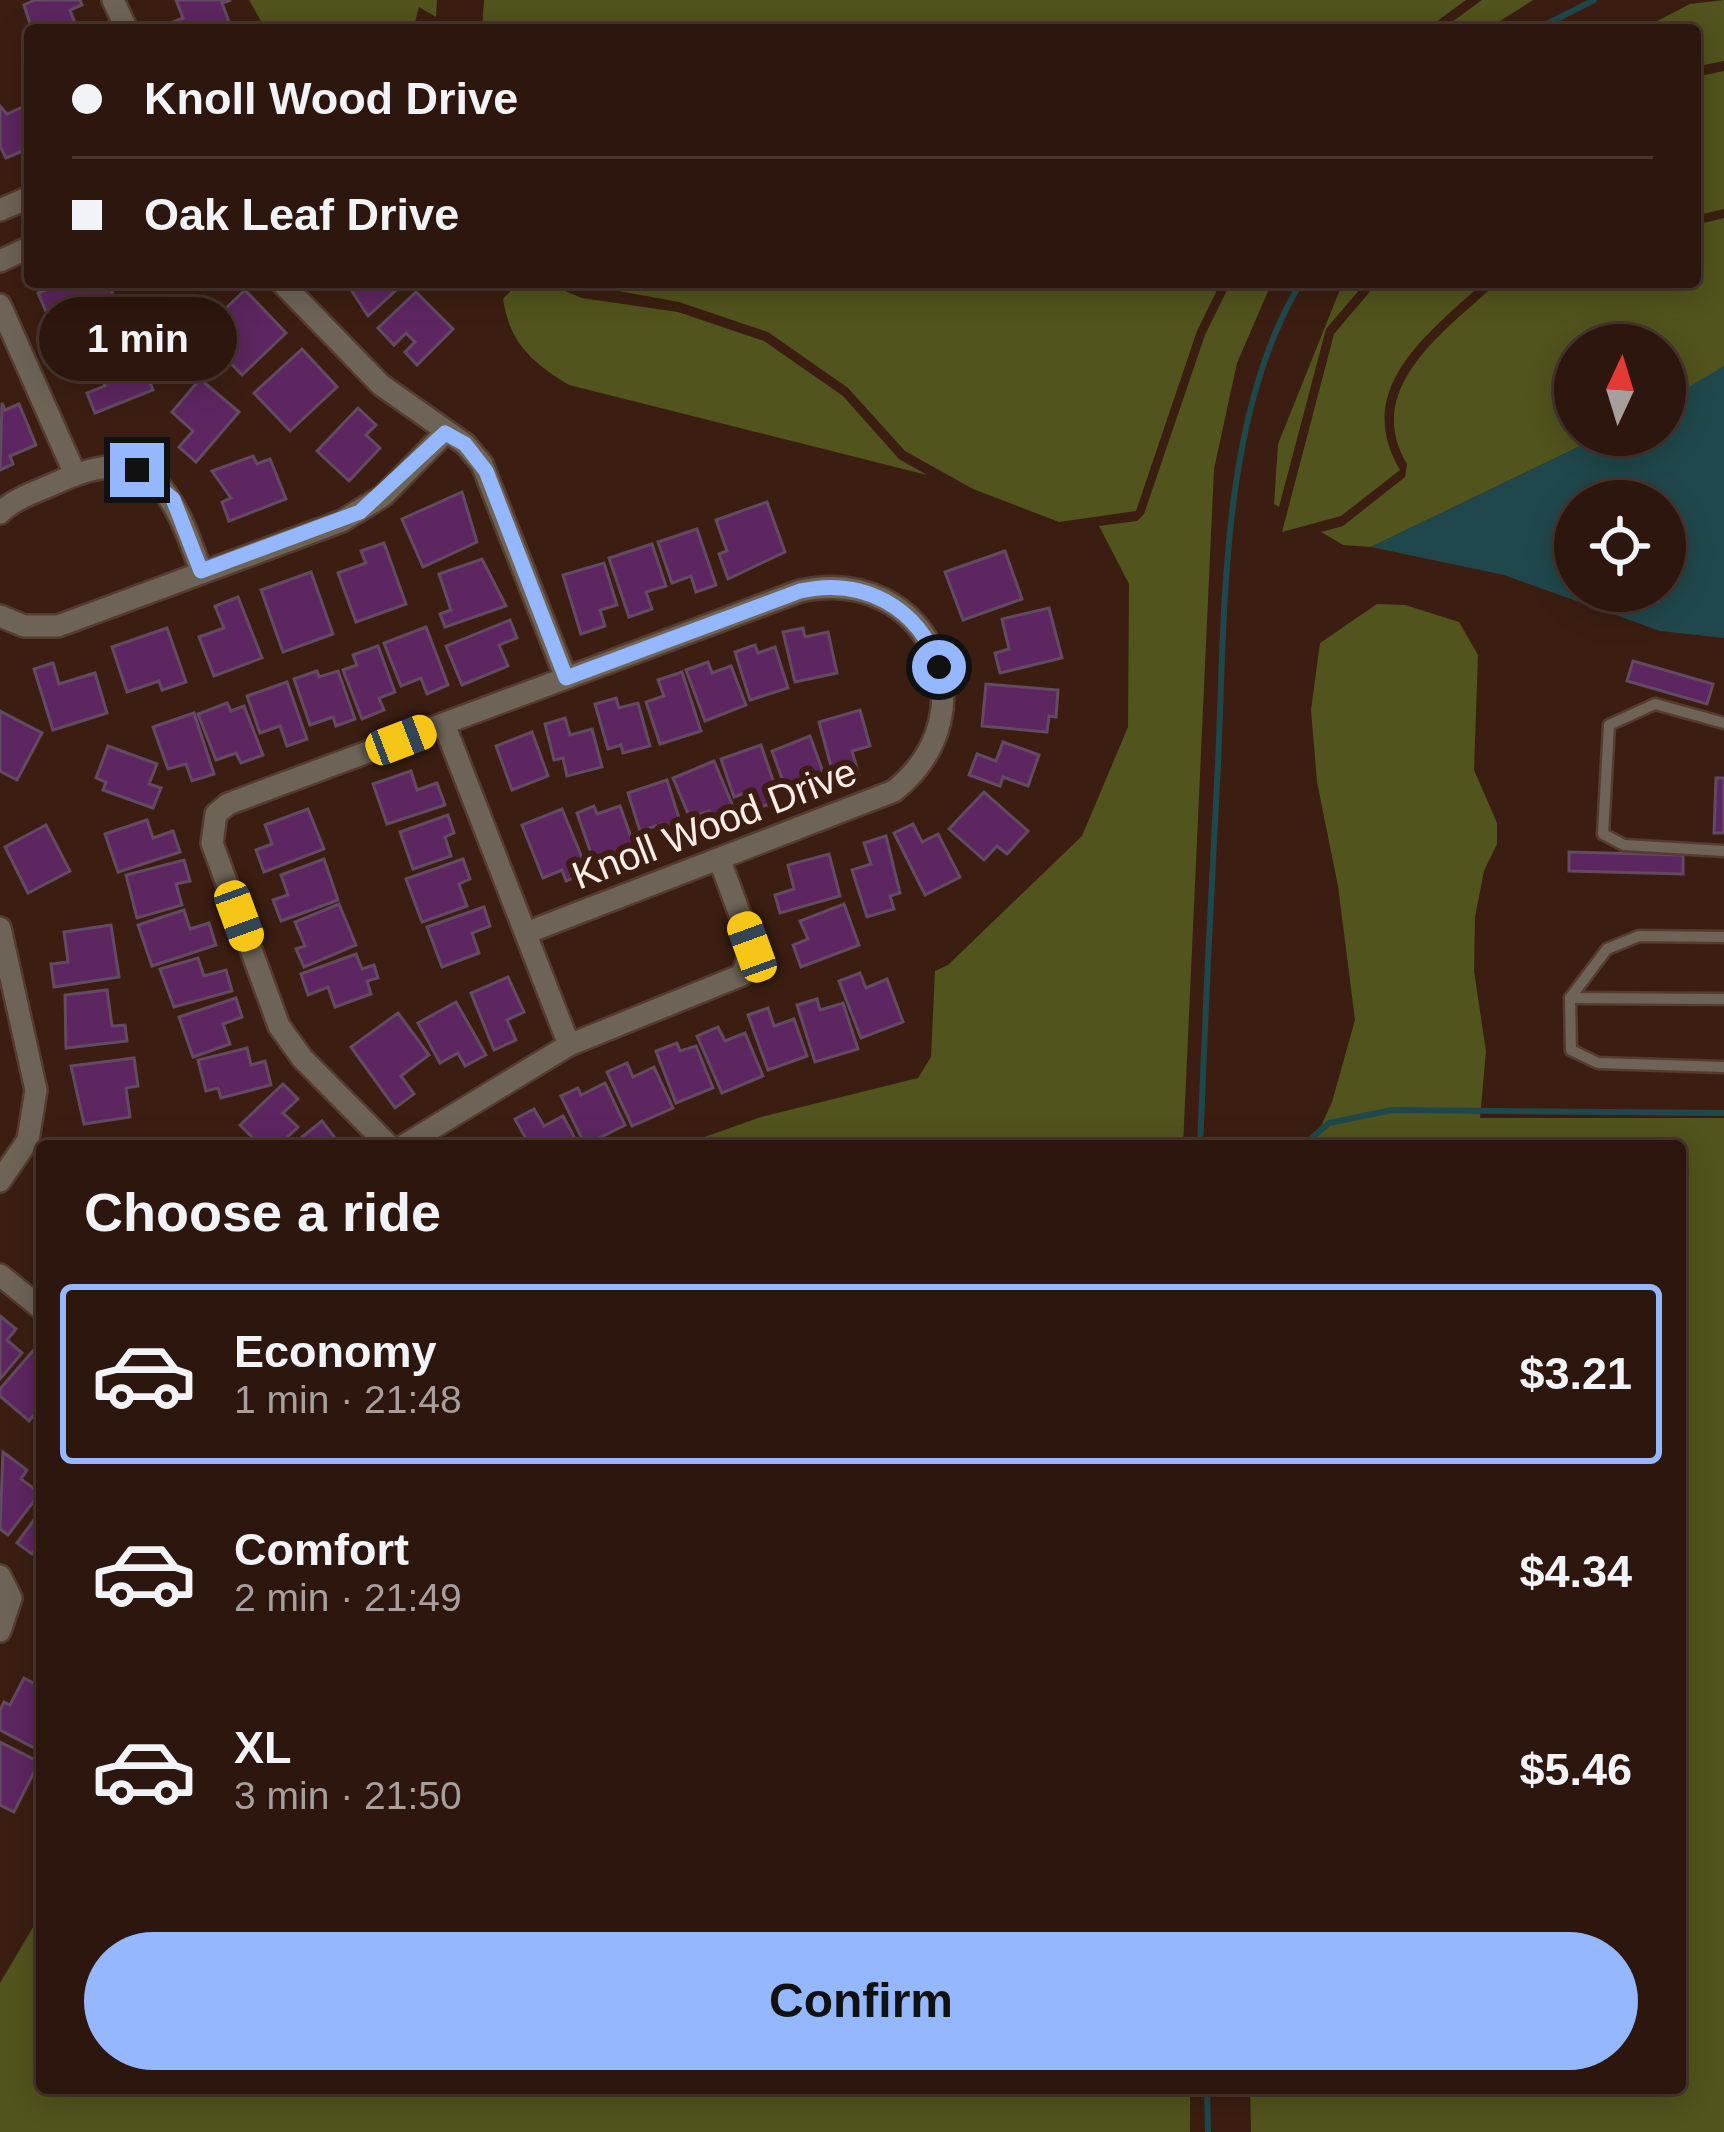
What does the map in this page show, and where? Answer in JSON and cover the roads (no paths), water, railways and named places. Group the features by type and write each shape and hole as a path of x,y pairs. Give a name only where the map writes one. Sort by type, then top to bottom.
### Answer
{"street":[{"path":"287,288 381,385 465,444 486,471 566,678"},
{"path":"0,305 75,474"},
{"path":"0,616 24,626 58,626 360,512 445,433"},
{"path":"0,513 75,474 114,465 157,482 179,509 201,571"},
{"name":"Knoll Wood Drive","path":"383,1140 302,1058 279,1026 210,833 216,814 228,804 817,587 869,592 913,621 933,650 944,701 937,736 920,767 879,800 526,933"},
{"path":"444,724 568,1045"},
{"path":"413,1140 568,1045 742,975 752,947 720,861"},
{"path":"0,928 36,1090 35,1144 0,1181"},
{"path":"0,1275 36,1304"},
{"path":"0,1576 11,1598 0,1631"}],"lane":[{"path":"1724,722 1655,704 1609,725 1603,834 1624,845 1724,850"},
{"path":"1724,937 1639,936 1606,950 1570,998 1571,1050 1598,1064 1724,1067"},
{"path":"1570,998 1724,999"}],"water":[{"path":"1724,366 1724,638 1660,631 1607,612 1686,612 1686,480 1554,480 1554,593 1504,575 1371,547 1560,456 1686,456 1686,389"}],"waterway":[{"path":"1547,24 1594,0"},
{"path":"1200,1140 1232,515 1255,392 1274,335 1298,288"},
{"path":"1309,1140 1329,1123 1392,1110 1724,1113"},
{"path":"1207,2094 1208,2132"}]}
